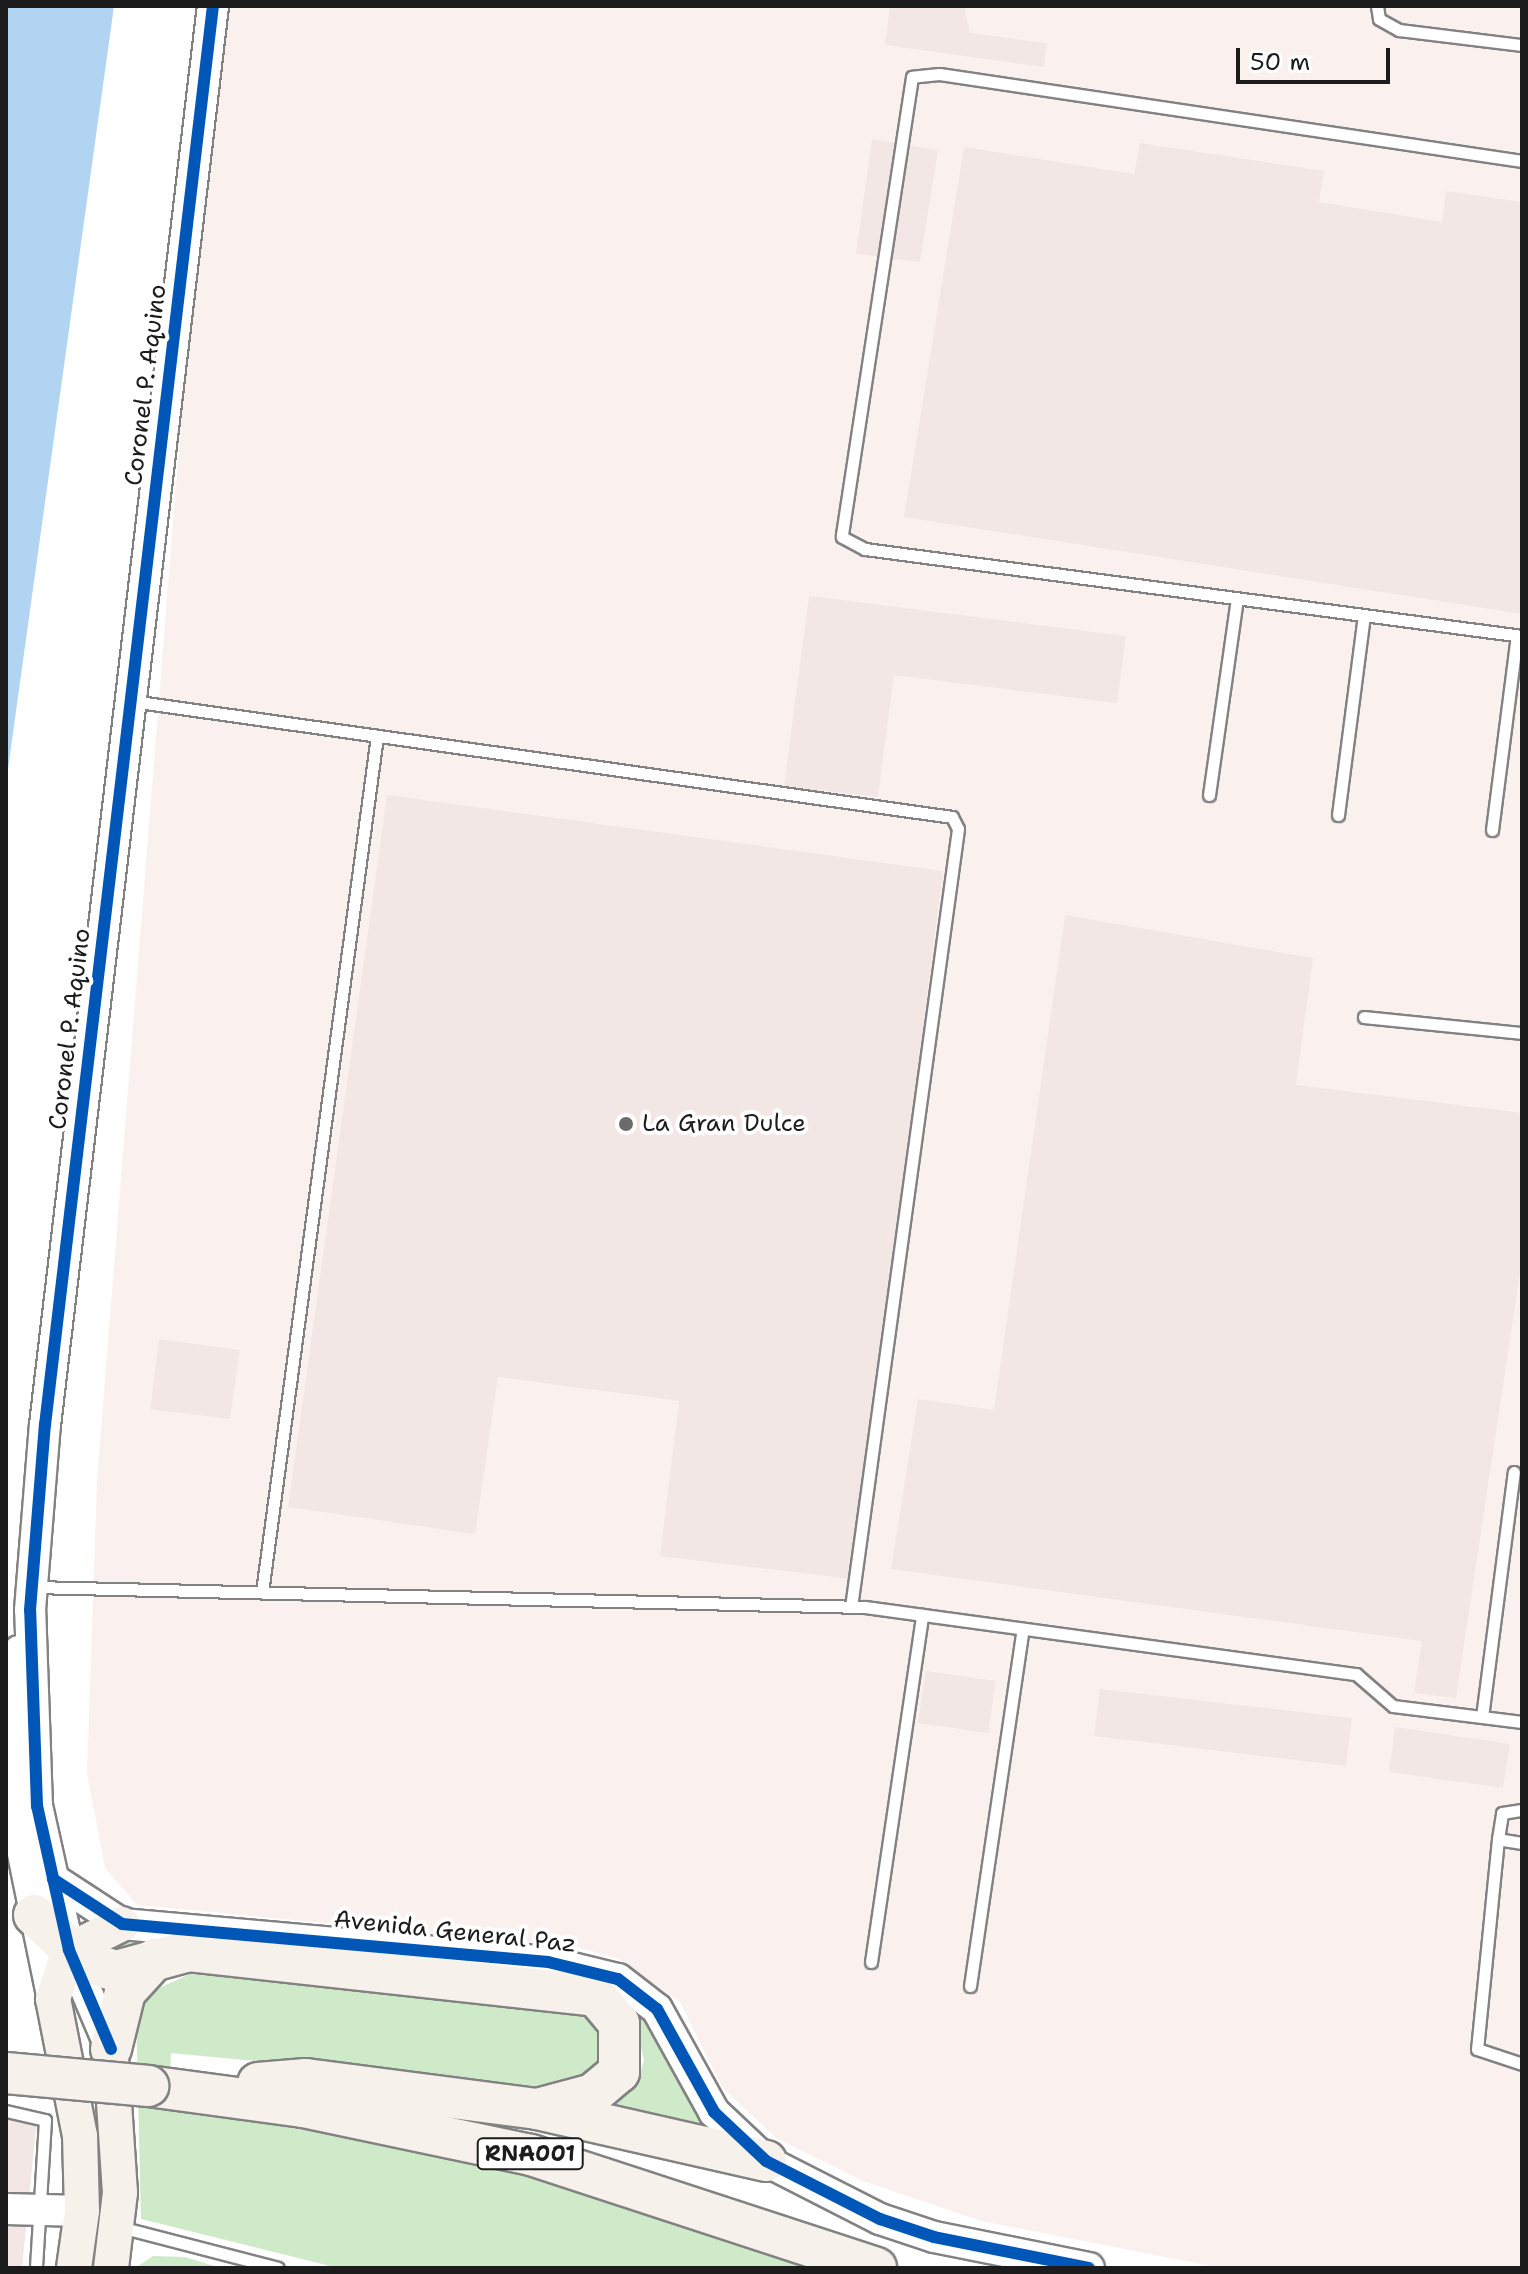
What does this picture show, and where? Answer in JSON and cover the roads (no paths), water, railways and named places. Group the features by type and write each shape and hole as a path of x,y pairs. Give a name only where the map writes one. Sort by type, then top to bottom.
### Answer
{"highway":[{"path":"34,1915 69,1950 116,1971 189,1951 596,1996 619,2023 619,2072 593,2094 537,2109"},
{"path":"111,2049 125,1992 155,1959"},
{"name":"RNA001","path":"6,2073 160,2088 303,2107 531,2155 876,2268"},
{"path":"160,2088 306,2079 537,2109 766,2161"}],"main road":[{"path":"76,2257 82,2211 80,2136 53,1999 69,1950 122,1924"},
{"path":"111,2049 117,2230 111,2268"},
{"path":"82,2211 105,2216 117,2230"}],"street":[{"name":"Coronel P. Aquino","path":"53,1999 6,1771 12,1677 31,1599 131,701 213,6"},
{"name":"Coronel P. Aquino","path":"31,1599 34,1774 69,1950 111,2049"},
{"name":"Avenida General Paz","path":"53,1879 122,1924 548,1962 618,1979 657,2009 714,2112 766,2161 880,2219 934,2237 1089,2268"},
{"path":"27,2213 82,2211"},
{"path":"27,2213 76,2257"}],"lane":[{"path":"1377,6 1379,19 1399,30 1522,45"},
{"path":"1492,830 1519,636 865,549 842,537 912,77 939,74 1522,161"},
{"path":"1209,795 1237,599"},
{"path":"1338,815 1364,616"},
{"path":"131,701 952,817 958,829 851,1607"},
{"path":"262,1592 263,1546 377,736"},
{"path":"1364,1017 1522,1033"},
{"path":"1482,1717 1514,1472"},
{"path":"31,1599 262,1592 851,1607 1356,1674 1393,1706 1522,1722"},
{"path":"871,1962 922,1615"},
{"path":"970,1986 1023,1629"},
{"path":"1522,1810 1502,1813 1477,2049 1522,2064"},
{"path":"1498,1839 1522,1843"},
{"path":"6,2111 45,2120 27,2213 36,2268"},
{"path":"117,2230 278,2268"}],"water":[{"path":"6,6 114,6 6,783"}],"place":[{"name":"La Gran Dulce","path":"626,1124"}]}
